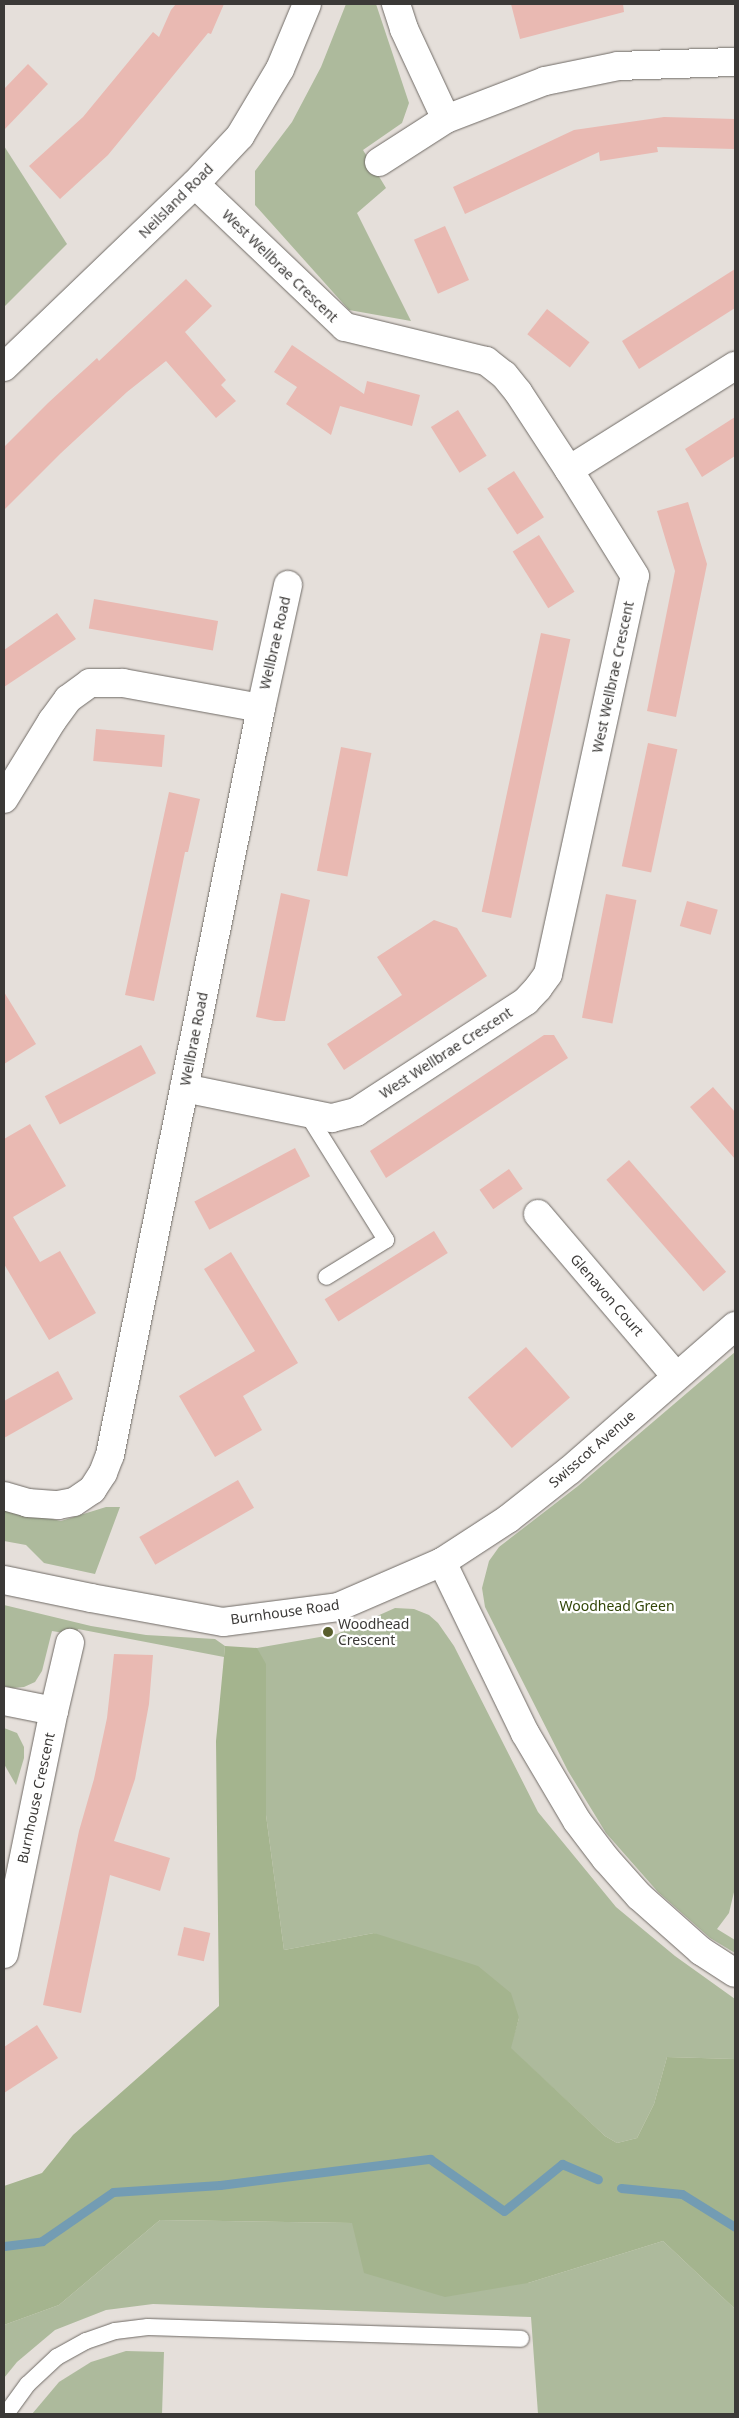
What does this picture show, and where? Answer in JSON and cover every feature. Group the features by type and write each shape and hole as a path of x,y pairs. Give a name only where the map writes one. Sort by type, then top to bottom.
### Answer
{"street":[{"name":"Neilsland Road","path":"4,366 195,184 240,136 280,69 307,4"},
{"path":"396,4 404,29 446,119"},
{"path":"379,162 446,119 545,81 618,66 735,62"},
{"name":"West Wellbrae Crescent","path":"184,1088 332,1118 356,1112 526,1001 548,974 635,576 569,470 518,392 504,375 486,361 345,327 195,184"},
{"path":"569,470 735,366"},
{"name":"Wellbrae Road","path":"4,1496 28,1503 58,1505 74,1502 92,1490 103,1473 110,1455 260,708 288,585"},
{"path":"4,799 52,720 68,699 90,683 123,683 260,708"},
{"name":"Glenavon Court","path":"538,1214 676,1376"},
{"name":"Swisscot Avenue","path":"442,1562 508,1518 570,1470 735,1326"},
{"path":"442,1562 525,1733 577,1820 606,1859 639,1896 702,1951 735,1973"},
{"name":"Burnhouse Road","path":"4,1580 223,1622 338,1607 442,1562"},
{"name":"Burnhouse Crescent","path":"4,1954 54,1711 70,1643"},
{"path":"4,1701 54,1711"}],"lane":[{"path":"306,1112 386,1240 326,1277"},
{"path":"6,2414 28,2384 57,2357 86,2341 132,2329 148,2327 521,2339"}],"green space":[{"path":"346,4 376,4 409,103 402,123 363,150 386,188 357,213 411,321 349,310 255,205 255,171 292,122 321,67"},
{"path":"4,146 67,244 4,307"},
{"name":"Woodhead Green","path":"735,1352 735,1888 729,1913 717,1929 735,1940 735,1953 710,1938 658,1892 606,1833 568,1771 485,1607 482,1588 489,1561 499,1547 578,1486"},
{"path":"106,1507 120,1507 95,1574 44,1563 26,1545 4,1541 4,1511 6,1509 61,1521"},
{"path":"4,1605 91,1626 146,1635 215,1639 225,1646 224,1657 78,1629 76,1635 52,1631 42,1671 35,1682 24,1687 12,1688 4,1686"},
{"path":"395,1608 414,1609 429,1615 438,1623 454,1646 538,1812 616,1907 675,1956 735,1999 735,2059 667,2057 654,2104 637,2138 617,2143 605,2136 510,2048 519,2018 374,1933 284,1950 266,1815 257,1648 337,1634"},
{"path":"225,1646 257,1648 266,1664 266,1815 284,1950 374,1933 478,1966 511,1993 519,2018 511,2048 605,2136 617,2143 637,2138 654,2104 667,2057 735,2059 735,2309 663,2241 528,2283 445,2297 364,2273 352,2223 160,2220 59,2305 4,2325 4,2186 42,2173 73,2135 219,2006 216,1741"},
{"path":"4,1728 17,1733 24,1747 24,1758 16,1785 4,1764"},
{"path":"160,2220 353,2223 528,2283 663,2241 735,2309 735,2414 538,2414 531,2317 153,2304 106,2310 55,2330 17,2362 4,2378 4,2325 59,2305"},
{"path":"126,2351 164,2352 162,2414 32,2414 59,2382 91,2362"}],"building":[{"path":"176,4 224,4 211,34 208,33 108,155 60,199 29,166 83,117 153,32 159,37 171,10"},
{"path":"511,4 623,4 624,12 520,39"},
{"path":"28,64 48,84 4,130 4,89"},
{"path":"664,117 735,119 735,149 657,147 658,152 600,161 599,152 465,214 453,187 574,130"},
{"path":"445,226 469,280 438,294 414,240"},
{"path":"735,269 735,308 639,369 622,341"},
{"path":"186,279 212,306 185,332 226,380 221,385 236,401 216,418 166,361 127,392 61,453 4,510 4,447 48,403 97,358 99,361"},
{"path":"547,309 590,342 570,367 527,334"},
{"path":"292,345 364,394 367,381 420,395 412,426 340,406 331,435 286,404 297,387 274,372"},
{"path":"458,410 487,456 459,473 431,427"},
{"path":"735,417 735,456 702,477 685,449"},
{"path":"514,471 544,517 517,535 487,488"},
{"path":"688,502 707,564 676,717 647,711 675,571 657,511"},
{"path":"539,535 575,592 548,608 513,551"},
{"path":"94,599 218,621 213,650 89,629"},
{"path":"57,613 76,639 4,687 4,650"},
{"path":"541,633 570,639 511,918 482,912"},
{"path":"96,729 165,735 162,767 93,761"},
{"path":"648,743 677,749 651,872 622,866"},
{"path":"341,747 371,753 347,877 317,871"},
{"path":"169,792 200,799 188,852 185,852 154,1001 125,995"},
{"path":"281,893 310,900 285,1021 275,1021 256,1017"},
{"path":"606,894 636,900 612,1024 582,1018"},
{"path":"687,901 718,910 711,935 680,926"},
{"path":"434,920 457,928 487,976 344,1070 327,1044 402,995 377,957"},
{"path":"4,992 36,1044 4,1064"},
{"path":"544,1035 554,1035 568,1058 386,1178 370,1151"},
{"path":"141,1045 156,1073 60,1124 45,1096"},
{"path":"713,1087 735,1112 735,1159 690,1107"},
{"path":"30,1124 66,1186 13,1217 40,1262 60,1251 96,1313 49,1340 4,1264 4,1139"},
{"path":"295,1148 310,1176 209,1230 194,1202"},
{"path":"629,1160 726,1272 703,1291 606,1180"},
{"path":"509,1169 523,1189 493,1209 480,1190"},
{"path":"434,1231 448,1253 338,1321 325,1299"},
{"path":"231,1252 298,1363 243,1396 262,1430 215,1457 179,1396 255,1351 204,1269"},
{"path":"526,1347 570,1398 512,1448 468,1398"},
{"path":"58,1371 73,1399 4,1438 4,1401"},
{"path":"238,1480 254,1508 155,1565 139,1537"},
{"path":"114,1654 153,1655 149,1704 135,1779 114,1841 170,1858 160,1891 110,1875 81,2013 43,2005 79,1831 94,1779 107,1718"},
{"path":"184,1927 210,1933 204,1961 177,1955"},
{"path":"37,2025 58,2058 4,2093 4,2047"}],"waterway":[{"path":"4,2246 42,2241 113,2192 220,2185 430,2159 504,2211 562,2164 598,2179"},
{"path":"621,2188 682,2194 735,2227"}],"place":[{"name":"Woodhead Crescent","path":"328,1632"}]}
